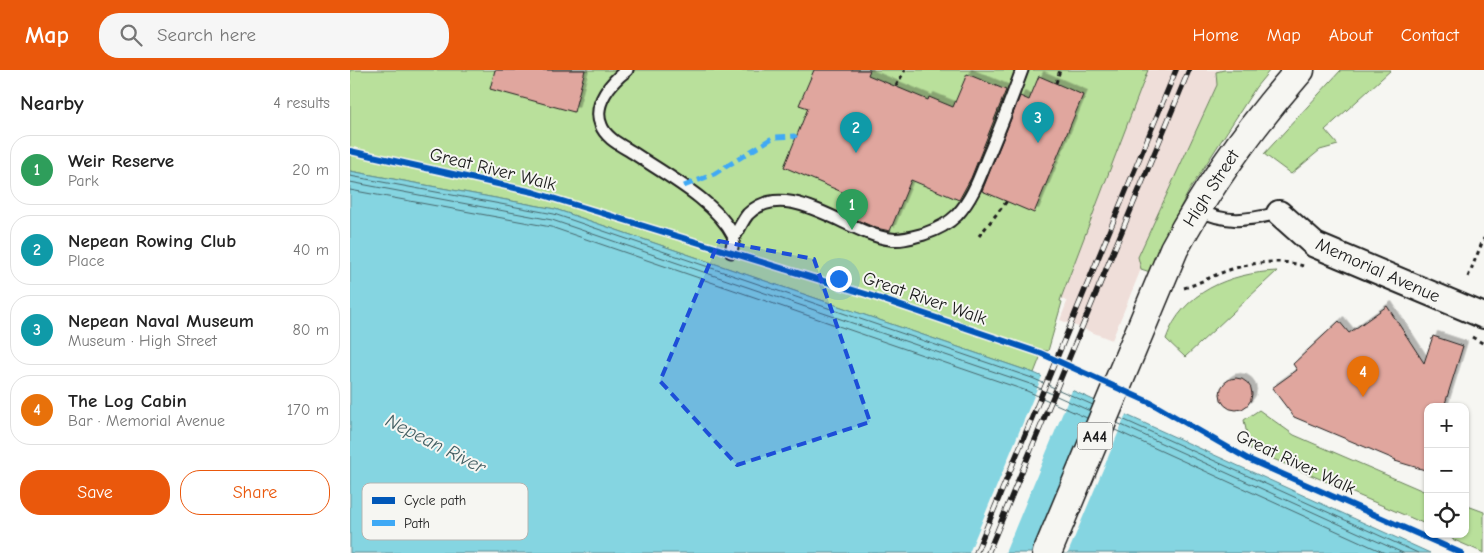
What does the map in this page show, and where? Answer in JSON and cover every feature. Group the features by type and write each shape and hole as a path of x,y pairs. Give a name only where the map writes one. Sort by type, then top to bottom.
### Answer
{"highway":[{"name":"High Street","path":"1047,553 1174,249 1197,208 1234,152 1268,106 1300,70"}],"street":[{"name":"Memorial Avenue","path":"1279,212 1315,245 1484,316"}],"lane":[{"path":"627,70 612,83 602,99 599,118 601,126 610,138 684,186 718,214 728,224 734,237"},
{"path":"730,252 734,237 749,214 765,204 776,201 803,205 865,232 891,240 916,236 944,226 955,217 972,195 1002,125 1022,70"},
{"path":"1197,208 1222,219 1230,220 1250,219 1279,212"}],"path":[{"path":"896,86 905,70"},
{"path":"1056,83 1060,70"},
{"path":"979,236 1007,201"},
{"path":"1468,277 1484,238"},
{"path":"1182,289 1216,275 1251,265 1285,262 1308,268"},
{"path":"1466,334 1484,344"}],"highlighted area":[{"path":"719,241 814,259 870,422 737,465 660,381"}],"shaded area":[{"path":"1148,70 1224,70 1216,72 1217,85 1138,257 1141,269 1112,340 1060,320 1067,302 1061,298"}],"green space":[{"path":"350,70 1148,70 1061,298 1060,301 1062,302 1048,351 1043,350 1034,373 555,209 350,171"},
{"path":"1224,70 1270,70 1256,87 1190,189 1165,236 1150,272 1141,269 1138,257 1217,85 1216,72"},
{"path":"1341,70 1391,70 1325,130 1338,145 1320,150 1291,174 1264,154"},
{"path":"1277,271 1185,357 1166,339 1173,323 1183,309 1210,288 1242,276"},
{"path":"1259,410 1294,435 1424,491 1423,523 1250,449 1244,420"},
{"path":"1469,506 1484,512 1484,553 1452,539 1469,538"}],"water":[{"name":"Nepean River","path":"350,171 555,209 1034,373 1430,553 350,553"}],"pier":[{"path":"1043,374 1073,388 1005,553 969,553"},
{"path":"1098,399 1127,412 1068,553 1035,553"}],"building":[{"path":"495,70 585,70 574,112 490,89"},
{"path":"814,70 870,70 868,75 928,100 929,97 953,107 967,74 1006,90 971,178 959,200 911,180 890,231 876,228 848,216 856,198 784,167 808,108 799,105"},
{"path":"1039,76 1083,95 1034,213 982,191 1020,96 1029,100"},
{"path":"1387,306 1424,363 1433,336 1463,346 1445,403 1424,403 1424,470 1395,461 1294,417 1272,388 1297,370 1293,364 1339,321 1349,333"},
{"path":"1236,378 1242,379 1247,383 1251,388 1251,400 1247,405 1242,409 1236,410 1230,409 1225,405 1221,400 1220,394 1221,388 1225,383 1230,379"}],"railway":[{"path":"976,553 1176,70"},
{"path":"988,553 1189,70"}],"marked path":[{"path":"684,186 714,174 774,137 794,136 796,138"}],"cycle path":[{"name":"Great River Walk","path":"350,151 533,192 866,294 1040,353 1151,403 1248,459 1461,553"}],"place":[{"name":"Nepean Naval Museum","path":"1038,143"},
{"name":"Nepean Rowing Club","path":"856,153"},
{"name":"Weir Reserve","path":"852,230"},
{"name":"The Log Cabin","path":"1363,397"}]}
